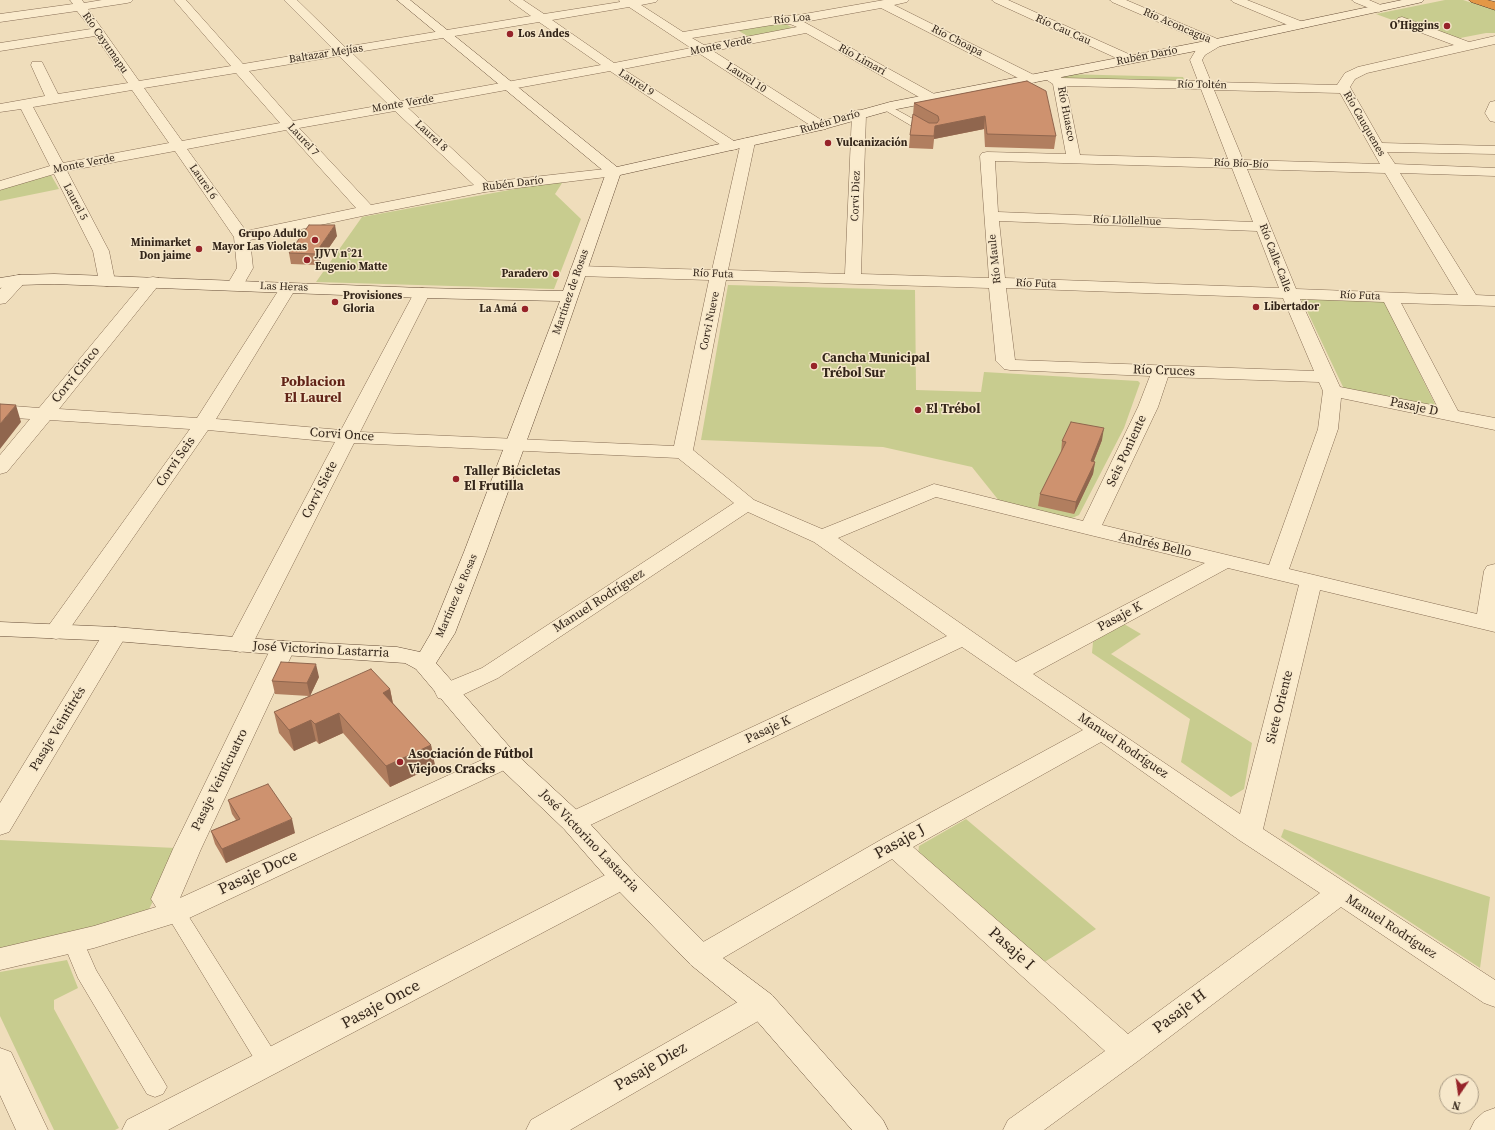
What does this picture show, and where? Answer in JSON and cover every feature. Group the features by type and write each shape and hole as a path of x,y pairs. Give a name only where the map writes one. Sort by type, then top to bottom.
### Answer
{"highway":[{"path":"1475,0 1495,6"}],"street":[{"path":"0,18 78,3 127,0"},
{"name":"Laurel 7","path":"180,0 289,125 367,210"},
{"name":"Laurel 8","path":"290,0 397,105 485,187"},
{"path":"403,0 614,172"},
{"name":"Laurel 9","path":"515,0 612,67 732,146"},
{"name":"Baltazar Mejías","path":"0,108 628,2 652,0"},
{"name":"Río Loa","path":"681,36 778,20 793,20 903,0"},
{"name":"Río Cau Cau","path":"998,0 1129,59"},
{"name":"Río Aconcagua","path":"1116,0 1216,43"},
{"path":"1237,0 1299,25"},
{"path":"1358,0 1379,8"},
{"name":"Rubén Darío","path":"242,237 367,210 485,187 614,172 821,126 886,107 1031,79 1054,78 1129,59 1216,43 1379,8 1404,1 1418,0"},
{"name":"Laurel 10","path":"628,2 821,126"},
{"name":"Río Cayumapu","path":"78,3 136,86"},
{"name":"Río Choapa","path":"883,4 1031,79"},
{"name":"Río Limarí","path":"793,20 931,98"},
{"path":"1402,21 1467,46"},
{"name":"Monte Verde","path":"0,186 57,168 612,67 807,29"},
{"path":"0,47 98,32"},
{"name":"Río Cauquenes","path":"1470,300 1376,147 1344,89 1344,83 1355,73 1363,70 1495,40"},
{"name":"Río Calle-Calle","path":"1216,43 1200,53 1196,60 1288,293 1328,384 1328,429 1277,574"},
{"path":"37,65 53,100"},
{"name":"Río Toltén","path":"1054,78 1205,85 1344,89"},
{"name":"Río Huasco","path":"1054,78 1074,159"},
{"name":"Laurel 6","path":"136,86 242,237"},
{"name":"Laurel 5","path":"25,104 101,251 107,280"},
{"path":"1495,105 1492,113 1495,118"},
{"name":"Corvi Diez","path":"853,279 859,114"},
{"name":"Corvi Nueve","path":"684,452 748,142"},
{"path":"1376,147 1495,150"},
{"name":"Río Bío-Bío","path":"987,156 1495,172"},
{"name":"Río Maule","path":"987,156 990,216 1005,361"},
{"name":"Martínez de Rosas","path":"424,664 443,632 549,355 614,172"},
{"name":"Río Llollelhue","path":"990,216 1263,227"},
{"path":"235,285 244,268 242,237"},
{"name":"Río Futa","path":"578,271 998,283 1495,301"},
{"name":"Las Heras","path":"0,283 19,280 54,279 107,280 288,288 569,296"},
{"path":"0,299 19,280"},
{"name":"Corvi Cinco","path":"0,468 153,282"},
{"name":"Corvi Seis","path":"56,632 203,424 288,288"},
{"name":"Corvi Siete","path":"240,645 422,292"},
{"path":"1389,296 1450,414"},
{"name":"Río Cruces","path":"1005,361 1010,365 1161,371 1328,384"},
{"name":"Seis Poniente","path":"1090,529 1148,407 1161,371"},
{"name":"Pasaje D","path":"1328,384 1495,424"},
{"name":"Corvi Once","path":"0,411 203,424 348,437 684,452"},
{"name":"Manuel Rodríguez","path":"684,452 747,504 822,537 1015,673 1102,731 1249,833 1340,893 1494,988"},
{"name":"Andrés Bello","path":"822,537 934,490 1277,574 1491,624"},
{"name":"Manuel Rodríguez","path":"447,692 490,673 747,504"},
{"name":"Pasaje K","path":"1015,673 1225,561"},
{"path":"1491,624 1495,571"},
{"name":"Siete Oriente","path":"1249,833 1311,582"},
{"name":"José Victorino Lastarria","path":"0,629 115,634 240,645 397,654 412,657 424,664 506,759 573,822 623,878 701,957 761,1004 872,1130"},
{"name":"Pasaje Veintitrés","path":"0,825 115,634"},
{"name":"Pasaje K","path":"573,822 964,637"},
{"name":"Pasaje Veinticuatro","path":"175,912 165,899 187,849 283,648"},
{"name":"Pasaje J","path":"701,957 894,845 1102,731"},
{"name":"Pasaje Doce","path":"0,959 74,942 175,912 506,759"},
{"name":"Pasaje I","path":"894,845 1127,1052"},
{"name":"Pasaje Once","path":"138,1130 623,878"},
{"name":"Pasaje H","path":"1019,1130 1127,1052 1340,893"},
{"name":"Pasaje Diez","path":"542,1130 761,1004"},
{"path":"0,1061 32,1130"},
{"path":"1486,1130 1495,1122"}],"lane":[{"path":"886,107 932,133"},
{"path":"175,912 269,1063"},
{"path":"74,942 86,972 155,1087"}],"green space":[{"path":"1445,0 1463,0 1495,10 1495,33 1486,33 1455,39 1402,19 1395,21 1376,14"},
{"path":"781,21 794,29 749,37 734,28"},
{"path":"1062,74 1183,77 1186,84 1064,81"},
{"path":"51,175 59,189 0,201 0,189"},
{"path":"564,180 555,194 581,219 554,289 316,282 362,217"},
{"name":"El Trébol","path":"728,285 915,290 916,390 981,392 984,372 1138,381 1140,383 1124,428 1079,515 1070,519 1000,502 972,467 883,447 701,440"},
{"path":"1300,296 1383,299 1437,408 1344,389"},
{"path":"1124,624 1141,634 1111,654 1252,743 1244,789 1231,797 1181,762 1190,719 1092,653 1093,642"},
{"path":"966,819 1096,929 1043,963 918,855 919,846"},
{"path":"1284,829 1490,897 1480,968 1281,837"},
{"path":"0,840 180,849 149,909 112,924 0,949"},
{"path":"67,960 78,988 54,1000 54,1009 119,1128 115,1130 54,1130 0,1016 0,972"}],"building":[{"path":"1027,81 1046,91 1056,136 987,134 985,116 935,126 934,136 910,135 913,114 929,123 937,123 939,120 938,116 914,103"},
{"path":"309,225 335,225 315,254 289,253"},
{"path":"0,404 16,405 0,424"},
{"path":"1071,422 1104,428 1091,461 1095,462 1076,502 1040,494 1066,442 1062,441"},
{"path":"281,662 316,664 307,683 272,681"},
{"path":"371,669 390,689 383,693 431,745 386,766 339,713 315,724 311,720 289,730 274,712"},
{"path":"268,784 292,819 222,849 211,831 240,819 228,800"}],"place":[{"name":"O’Higgins","path":"1447,26"},
{"name":"Los Andes","path":"510,34"},
{"name":"Vulcanización","path":"828,143"},
{"name":"Grupo Adulto Mayor Las Violetas","path":"315,240"},
{"name":"Minimarket Don jaime","path":"199,249"},
{"name":"JJVV n°21 Eugenio Matte","path":"307,260"},
{"name":"Paradero","path":"556,274"},
{"name":"Provisiones Gloria","path":"335,302"},
{"name":"Libertador","path":"1256,307"},
{"name":"La Amá","path":"525,309"},
{"name":"Cancha Municipal Trébol Sur","path":"814,366"},
{"name":"El Trébol","path":"918,410"},
{"name":"Taller Bicicletas El Frutilla","path":"456,479"},
{"name":"Asociación de Fútbol Viejoos Cracks","path":"400,762"}],"district":[{"name":"Poblacion El Laurel","path":"313,390"}]}
